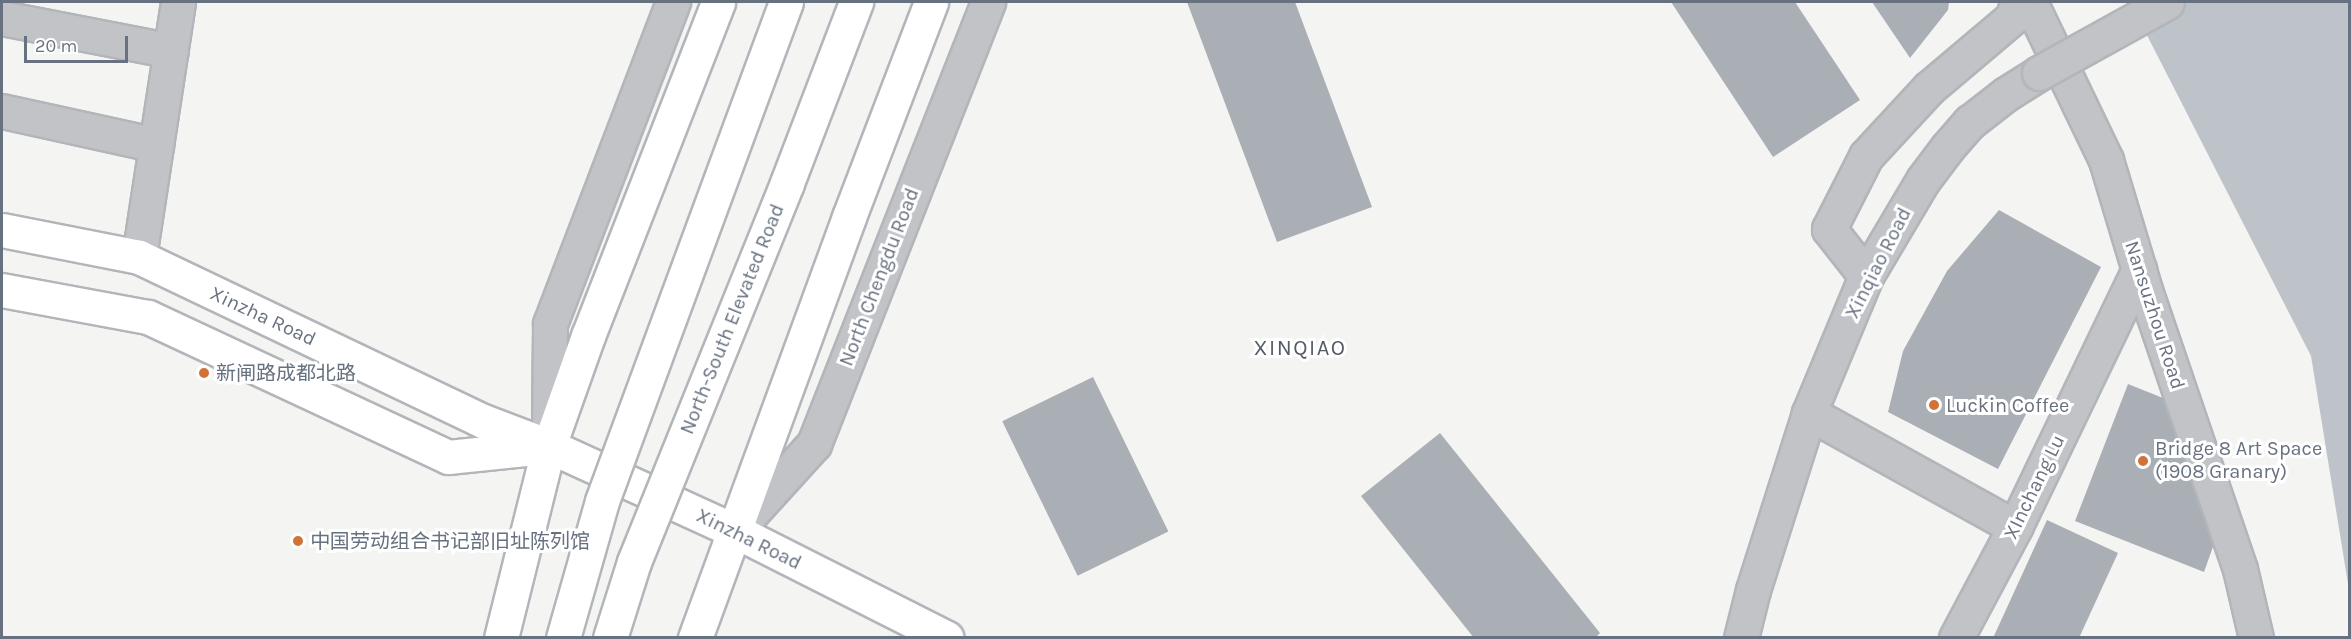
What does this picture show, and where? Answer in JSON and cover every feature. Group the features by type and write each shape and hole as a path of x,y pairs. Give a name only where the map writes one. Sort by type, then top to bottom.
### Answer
{"main road":[{"path":"501,638 549,446 718,2"},
{"path":"563,638 602,501 786,2"},
{"name":"North-South Elevated Road","path":"610,638 634,562 788,183 856,2"},
{"name":"North Chengdu Road","path":"695,638 849,217 932,2"},
{"name":"Xinzha Road","path":"2,230 140,257 483,421 549,446 735,531 946,638"},
{"path":"2,290 148,317 448,457 549,446"}],"street":[{"path":"140,257 178,2"},
{"path":"549,446 550,324 673,2"},
{"name":"North Chengdu Road","path":"735,531 814,444 988,2"},
{"path":"1866,276 1829,229 1866,156 1929,88 2013,17 2018,2"},
{"name":"Nansuzhou Road","path":"2030,2 2106,160 2139,269 2240,569 2256,638"},
{"name":"Xinqiao Road","path":"1741,638 1753,590 1809,413 1866,276 1904,209 1947,148 1970,123 2039,73 2167,2"},
{"path":"2,18 171,51"},
{"path":"2,111 156,145"},
{"name":"XInchang Lu","path":"1956,638 2015,527 2139,269"},
{"path":"1809,413 2015,527"}],"shaded area":[{"path":"2130,2 2349,2 2349,590 2311,356"}],"building":[{"path":"1187,2 1295,2 1372,207 1277,242"},
{"path":"1671,2 1795,2 1860,100 1773,157"},
{"path":"1872,2 1949,2 1948,10 1910,58"},
{"path":"1999,210 2101,267 1998,469 1888,412 1903,351 1947,271"},
{"path":"1093,377 1168,532 1078,576 1002,421"},
{"name":"Bridge 8 Art Space (1908 Granary)","path":"2128,384 2168,400 2214,544 2204,572 2075,521"},
{"path":"1440,433 1600,633 1595,638 1474,638 1361,496"},
{"path":"2047,520 2118,553 2079,638 1993,638"}],"place":[{"name":"新闸路成都北路","path":"204,373"},
{"name":"Luckin Coffee","path":"1934,405"},
{"name":"Bridge 8 Art Space (1908 Granary)","path":"2143,461"},
{"name":"中国劳动组合书记部旧址陈列馆","path":"298,541"}],"district":[{"name":"XINQIAO","path":"1300,349"}]}
